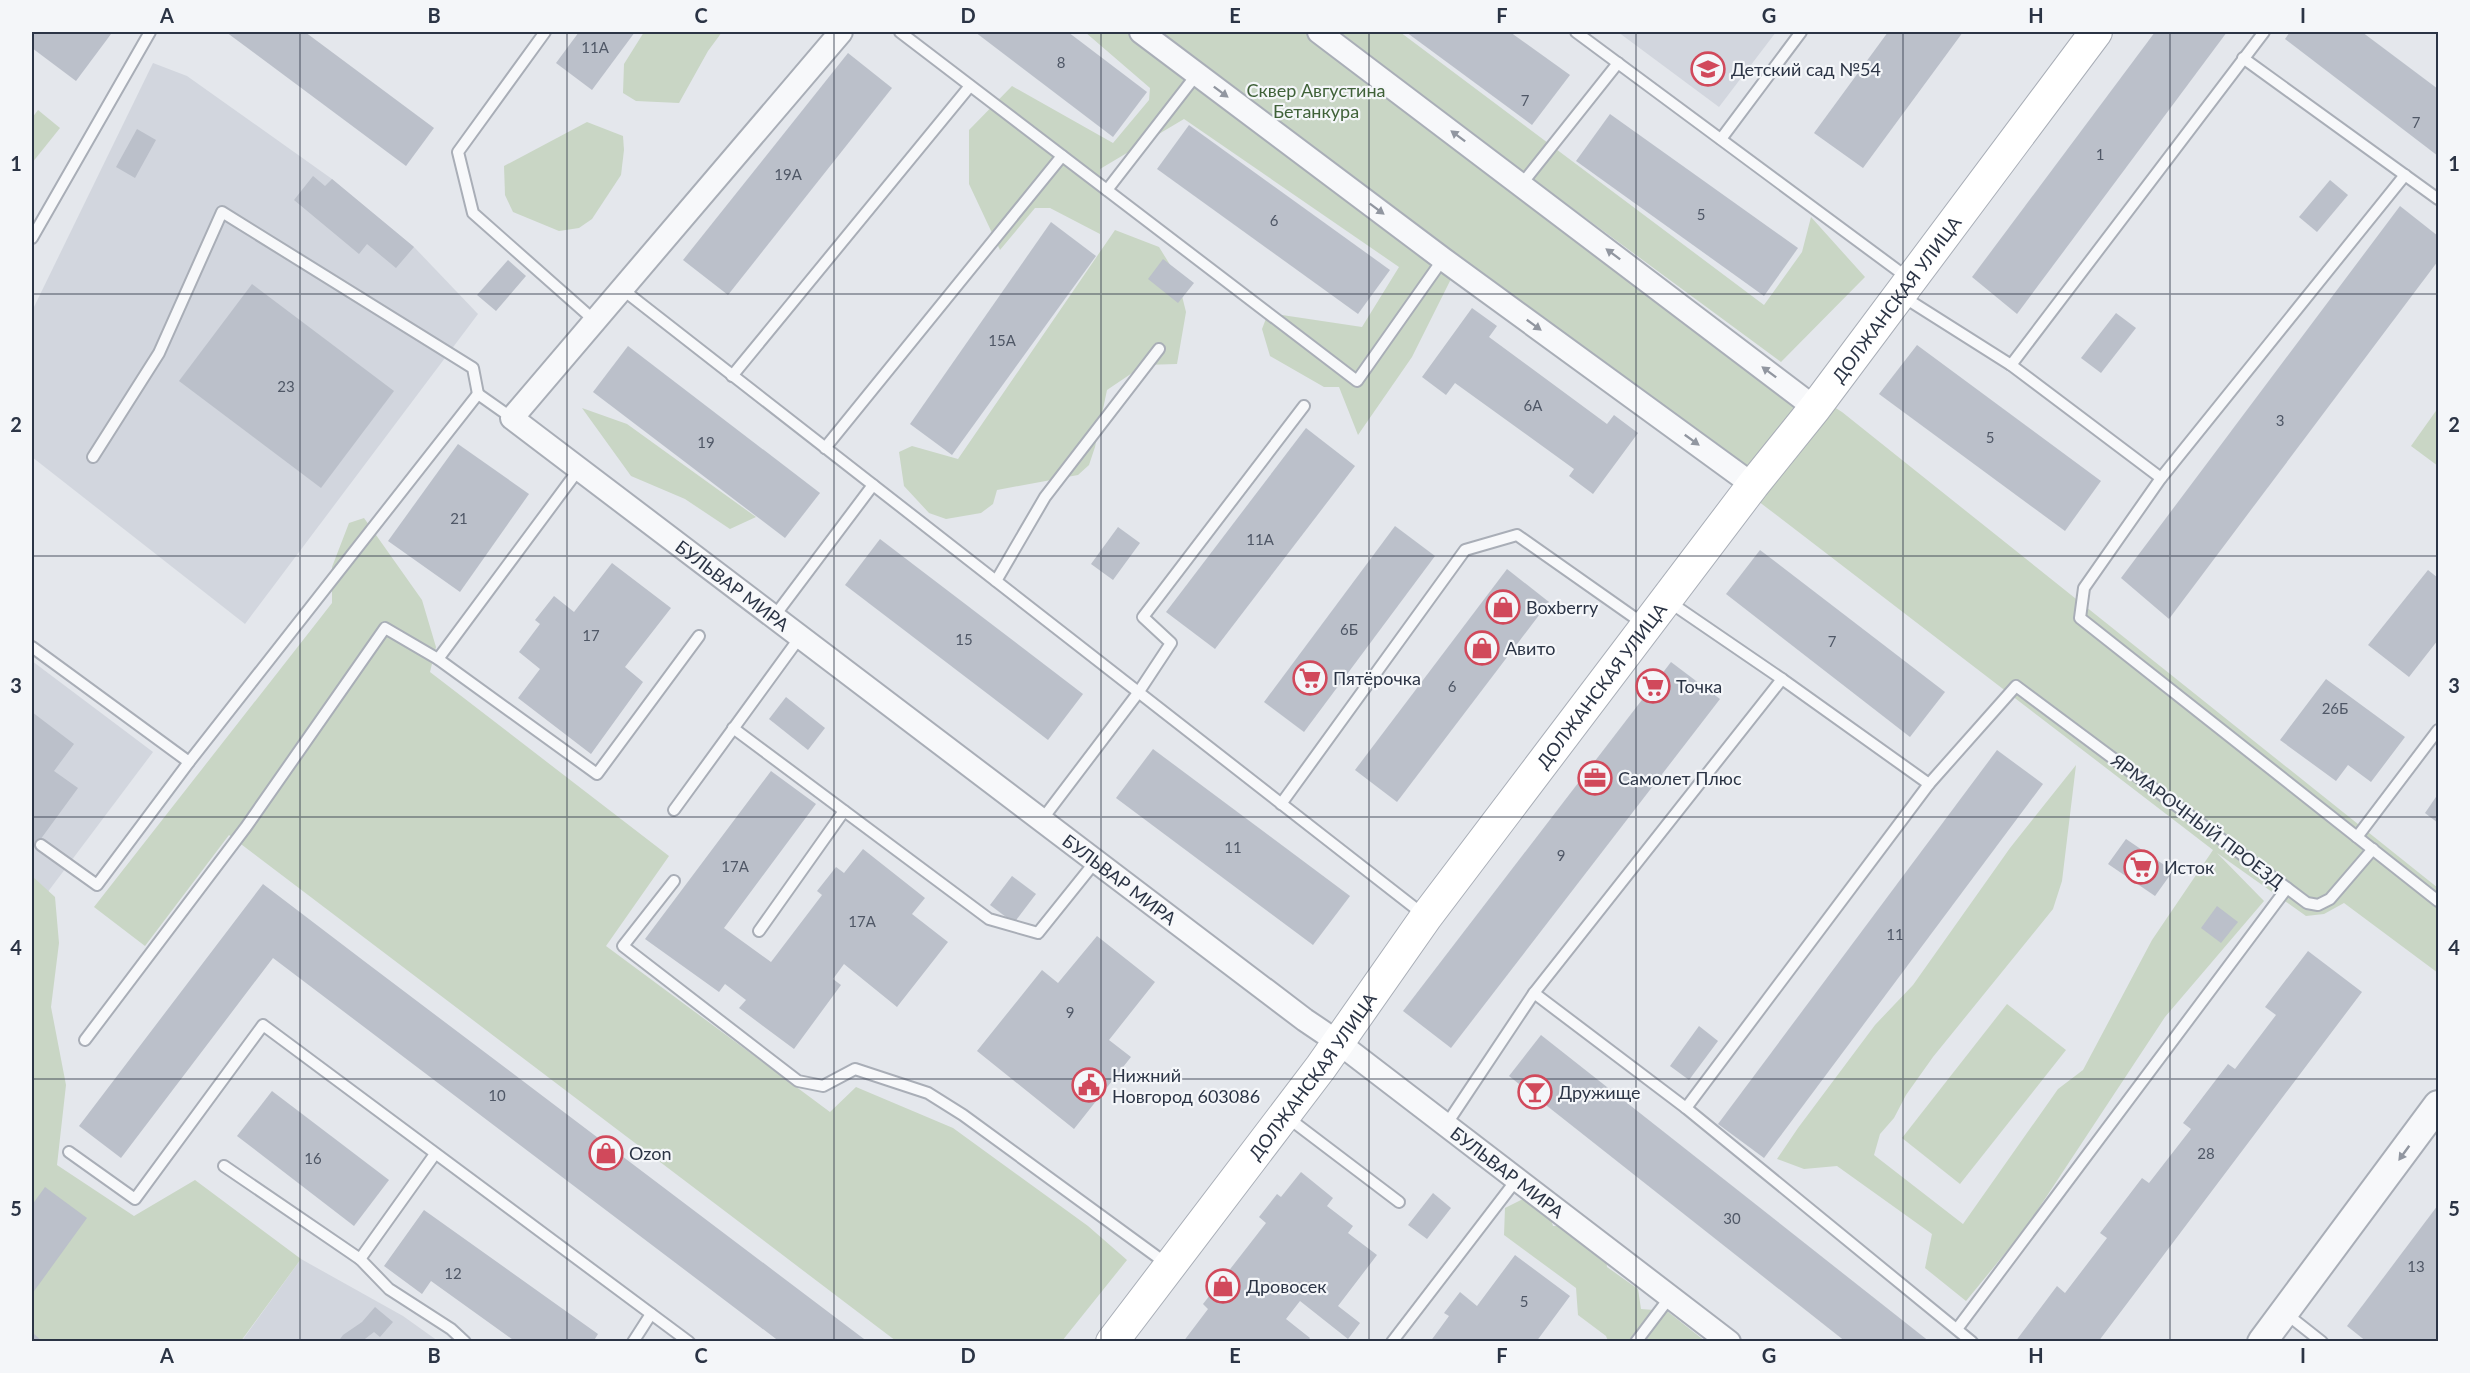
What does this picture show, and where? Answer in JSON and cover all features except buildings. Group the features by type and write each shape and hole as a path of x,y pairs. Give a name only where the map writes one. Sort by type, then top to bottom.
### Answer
{"main road":[{"name":"ДОЛЖАНСКАЯ УЛИЦА","path":"1112,1341 1339,1043 1426,917 1753,485 1815,408 2096,32"}],"street":[{"path":"512,418 842,32"},
{"path":"1141,32 1443,259 1753,485"},
{"path":"1319,32 1815,408"},
{"name":"БУЛЬВАР МИРА","path":"512,418 1729,1341"},
{"path":"2262,1341 2439,1106"}],"lane":[{"path":"32,238 150,32"},
{"path":"545,32 458,152 473,213 595,321"},
{"path":"900,32 1357,381 1443,259"},
{"path":"1576,32 1721,139 1905,287 2161,477"},
{"path":"1721,139 1801,32"},
{"path":"2011,365 2264,32"},
{"path":"2243,58 2439,199"},
{"path":"1521,185 1618,63"},
{"path":"1107,190 1197,74"},
{"path":"732,376 969,86"},
{"path":"825,448 1062,156"},
{"path":"2405,175 2161,477 2084,588 2080,618 2439,901"},
{"path":"93,457 159,353 222,212 473,368 478,394 512,418"},
{"path":"622,289 1426,917"},
{"path":"996,581 1045,497 1159,349"},
{"path":"41,845 97,885 189,762 478,394"},
{"path":"1041,821 1138,693 1171,643 1143,617 1304,406"},
{"path":"438,659 579,469"},
{"path":"773,618 873,485"},
{"path":"1281,804 1465,550 1517,535 1646,626"},
{"path":"1666,600 1929,784 1686,1108"},
{"path":"85,1040 246,827 385,628 438,659 597,774 699,636"},
{"path":"674,810 800,638"},
{"path":"32,647 189,762"},
{"path":"1446,1125 1534,993 1782,679"},
{"name":"ЯРМАРОЧНЫЙ ПРОЕЗД","path":"1929,784 2016,686 2307,903 2318,905 2331,899 2373,849"},
{"path":"733,728 989,919 1038,933 1095,862"},
{"path":"2357,837 2439,730"},
{"path":"759,931 844,811"},
{"path":"674,881 623,946 798,1081 823,1086 855,1069 928,1093 963,1115 1170,1266"},
{"path":"1957,1329 2287,888"},
{"path":"1534,993 1686,1108 1972,1341"},
{"path":"69,1152 135,1199 263,1025 689,1341"},
{"path":"1285,1115 1399,1202"},
{"path":"360,1259 435,1154"},
{"path":"224,1166 360,1259 389,1289 451,1329 465,1341"},
{"path":"1392,1341 1517,1179"},
{"path":"1636,1341 1670,1297"},
{"path":"2284,1312 2322,1341"},
{"path":"633,1341 651,1314"}],"shaded area":[{"name":"Детский сад №54","path":"1618,32 1776,32 1719,107"},
{"path":"153,63 187,76 332,179 414,247 478,314 245,624 32,457 32,311"},
{"path":"32,661 153,752 44,897 32,887"},
{"path":"301,1259 403,1316 438,1341 241,1342"}],"green space":[{"path":"644,32 722,32 708,51 679,103 636,101 623,93 624,64"},
{"name":"Сквер Августина Бетанкура","path":"1085,32 1400,32 1764,305 1802,252 1811,217 1865,277 1781,362 1400,81 1779,372 1842,412 2438,888 2438,973 2344,903 2324,914 2306,916 2217,853 2264,901 2165,1017 2025,1229 1966,1301 1925,1268 1932,1234 1837,1166 1804,1169 1777,1159 1875,1025 1913,985 2010,848 2076,765 2062,881 2053,909 1933,1057 1906,1095 1894,1118 1880,1134 1874,1155 1963,1224 2058,1089 2083,1070 2152,940 2213,850 1758,501 1451,279 1412,357 1358,435 1339,387 1324,387 1270,356 1262,329 1267,316 1282,315 1362,327 1399,267 1184,119 1100,169 1100,234 1050,208 1035,208 1000,250 969,184 969,130 1012,86 1113,143 1149,100 1150,88"},
{"path":"38,110 60,128 32,163 32,118"},
{"path":"587,122 623,136 624,150 621,175 592,219 579,228 559,231 513,212 505,195 504,166"},
{"path":"1115,230 1159,247 1177,276 1186,312 1177,364 1144,365 1107,390 1089,465 1078,475 997,490 993,504 981,513 946,519 929,513 904,486 899,452 912,446 958,459"},
{"path":"582,408 627,424 756,517 730,529 685,499 631,476"},
{"path":"2438,408 2438,466 2411,446"},
{"path":"364,518 422,600 436,647 430,672 669,856 606,946 830,1112 856,1087 953,1128 1088,1226 1127,1260 1062,1341 896,1341 229,835 145,946 94,907 332,603 332,567 349,523"},
{"path":"32,876 55,897 59,943 51,1007 66,1085 57,1165 134,1216 195,1180 301,1259 241,1341 32,1341"},
{"path":"2007,1004 2066,1050 1960,1184 1902,1138"},
{"path":"1529,1196 1548,1209 1553,1226 1571,1226 1605,1250 1607,1267 1638,1289 1641,1309 1667,1311 1705,1341 1608,1341 1606,1336 1578,1315 1576,1288 1504,1235 1505,1208"}],"place":[{"name":"Детский сад №54","path":"1708,69"},
{"name":"Boxberry","path":"1503,607"},
{"name":"Авито","path":"1482,648"},
{"name":"Пятёрочка","path":"1310,678"},
{"name":"Точка","path":"1653,686"},
{"name":"Самолет Плюс","path":"1595,778"},
{"name":"Исток","path":"2141,867"},
{"name":"Нижний Новгород 603086","path":"1089,1085"},
{"name":"Дружище","path":"1535,1092"},
{"name":"Ozon","path":"606,1153"},
{"name":"Дровосек","path":"1223,1286"}]}
